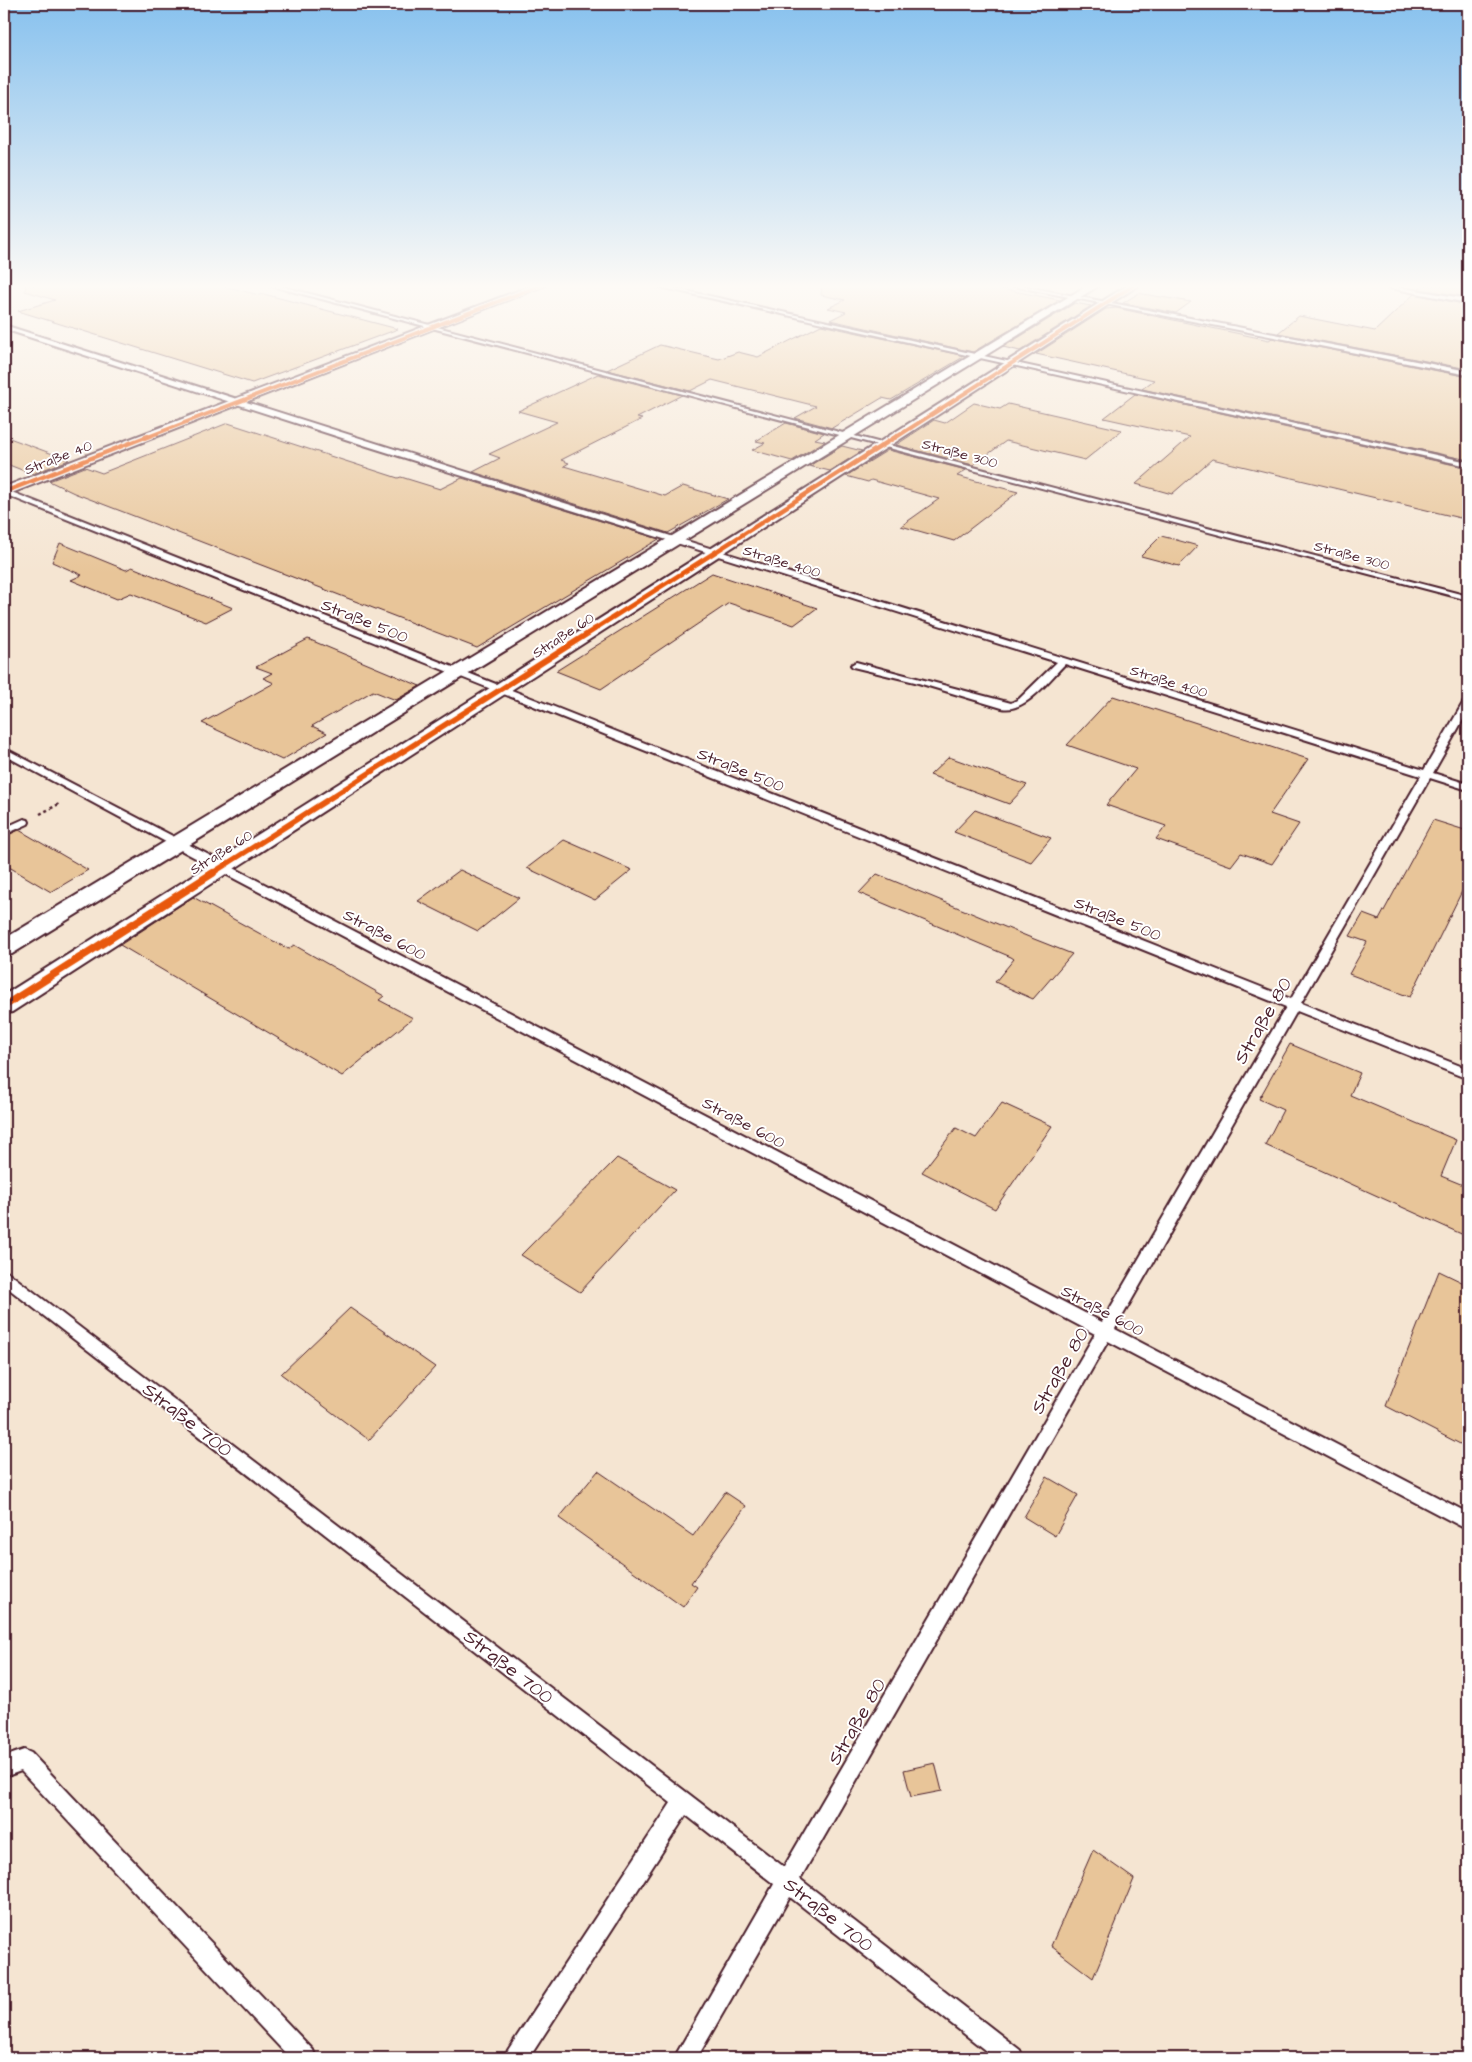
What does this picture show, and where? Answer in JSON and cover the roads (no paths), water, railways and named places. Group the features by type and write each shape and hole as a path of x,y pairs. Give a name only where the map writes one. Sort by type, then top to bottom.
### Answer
{"street":[{"name":"Straße 40","path":"4,491 290,381"},
{"path":"4,949 935,381"},
{"name":"Straße 60","path":"4,1006 983,381"}],"lane":[{"name":"Straße 400","path":"173,381 675,541 1468,787"},
{"name":"Straße 300","path":"637,381 1468,598"},
{"path":"1094,381 1468,464"},
{"name":"Straße 500","path":"4,491 1468,1074"},
{"path":"856,665 918,680 1005,706 1013,706 1022,702 1063,661"},
{"name":"Straße 80","path":"685,2058 1468,703"},
{"name":"Straße 600","path":"4,751 79,793 1468,1522"},
{"path":"4,832 24,822"},
{"name":"Straße 700","path":"4,1277 684,1801 1012,2058"},
{"path":"4,1767 24,1760 305,2058"},
{"path":"516,2058 684,1801"}]}
